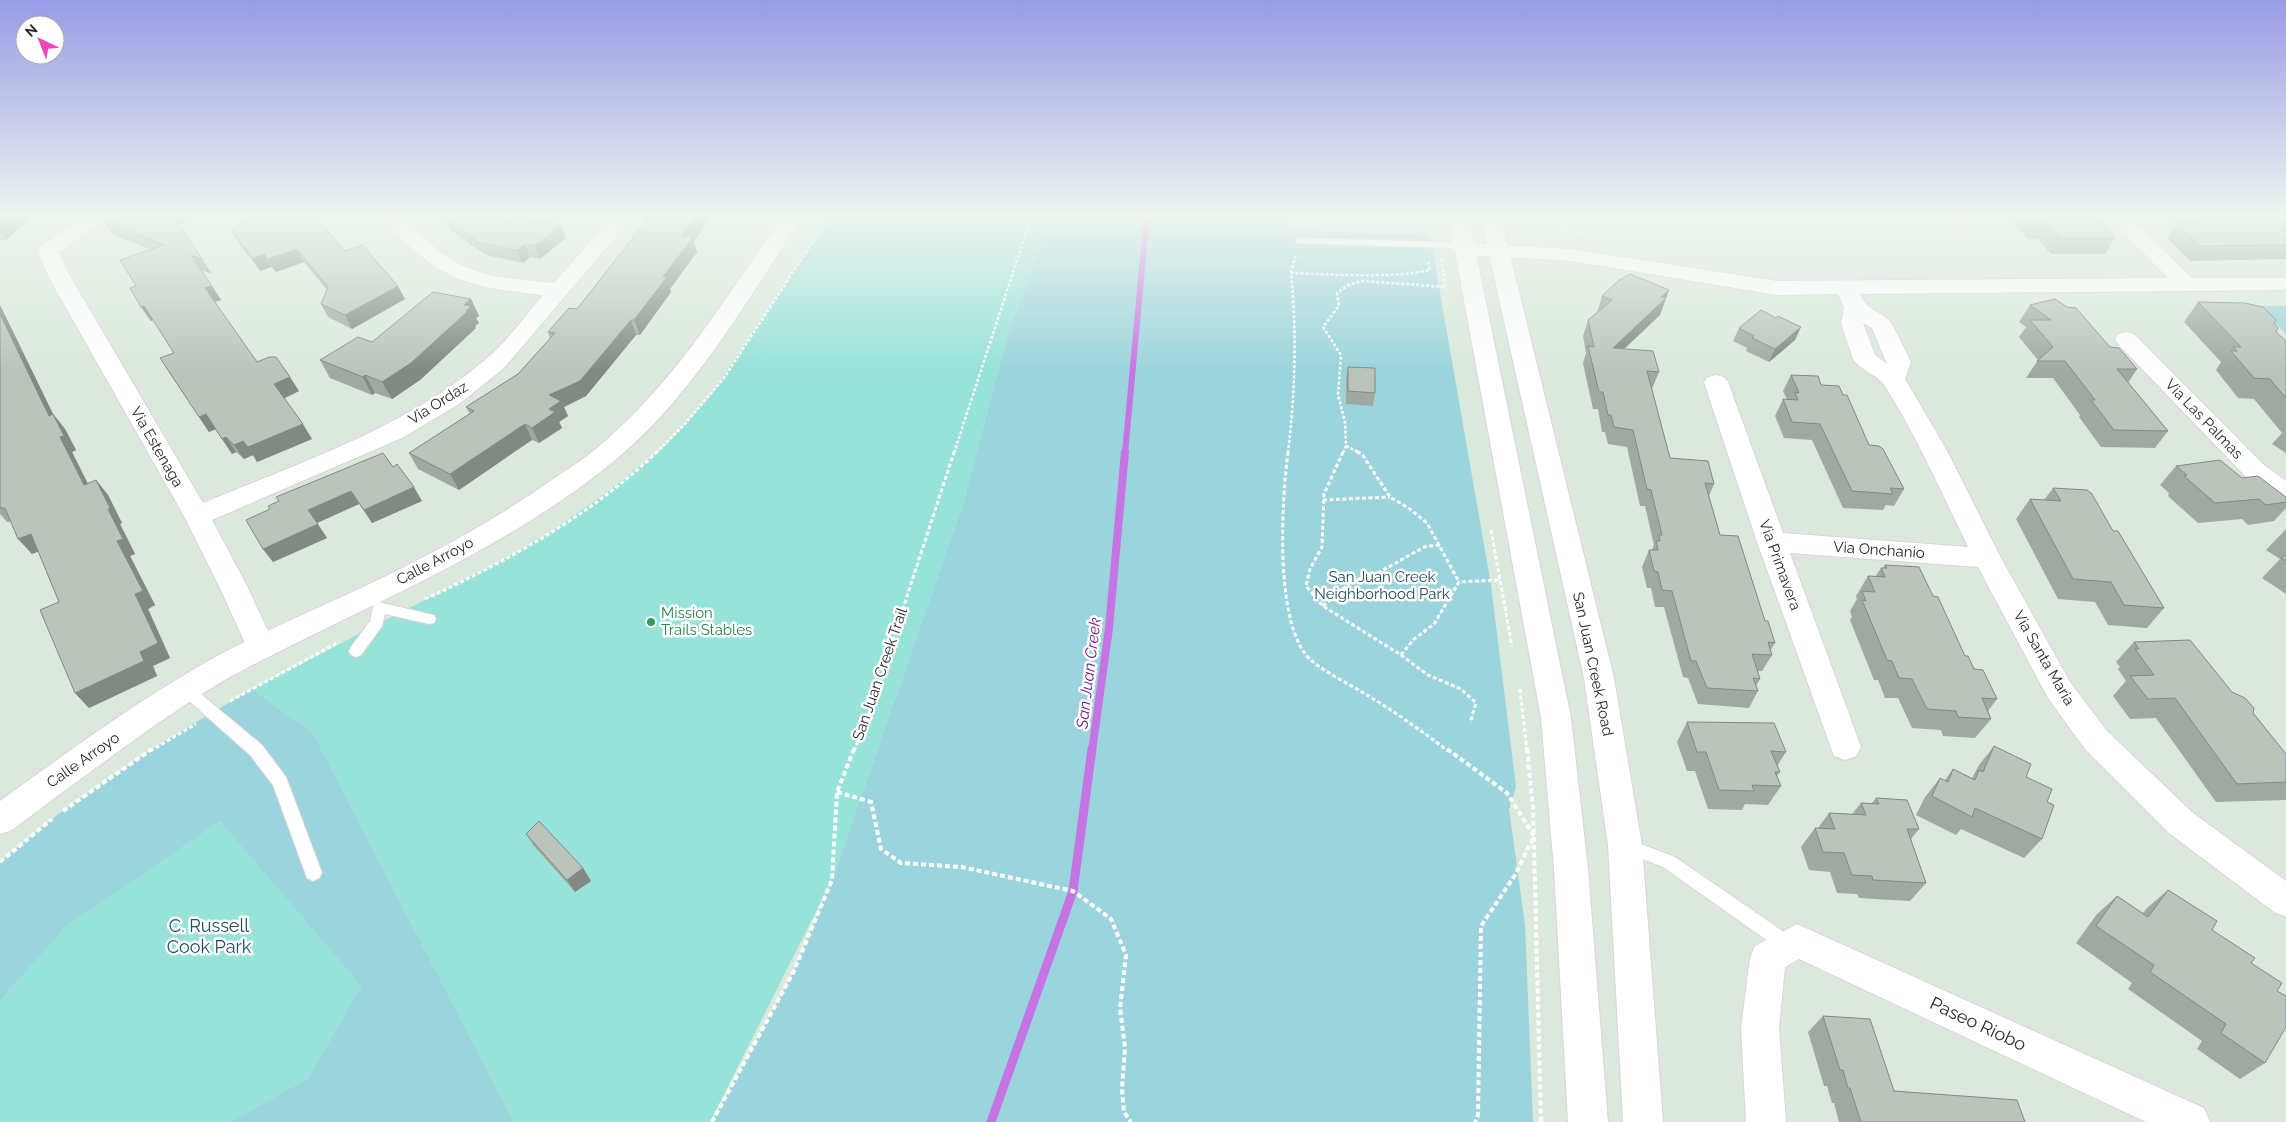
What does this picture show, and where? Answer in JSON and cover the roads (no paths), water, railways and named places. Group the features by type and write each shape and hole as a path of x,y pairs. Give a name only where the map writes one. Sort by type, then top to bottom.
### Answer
{"street":[{"name":"Via Estenaga","path":"55,266 197,516 233,586 261,648"},
{"path":"447,266 473,277 558,290"},
{"name":"Via Ordaz","path":"197,516 392,432 450,399 495,364 579,266"},
{"name":"Calle Arroyo","path":"0,820 77,763 186,688 261,648 376,601 528,509 605,455 653,410 691,365 758,266"},
{"path":"1467,266 1556,718 1565,788 1576,919 1588,1122"},
{"name":"San Juan Creek Road","path":"1501,266 1599,678 1625,845 1643,1122"},
{"path":"1643,266 1851,298 2187,285 2286,284"},
{"path":"2168,266 2187,285"},
{"path":"1851,298 1881,324 1899,362 1893,379"},
{"name":"Via Santa Maria","path":"1851,298 1852,323 1865,359 1893,379 1948,477 1987,558 2060,690 2096,740 2181,823 2286,901"},
{"name":"Via Las Palmas","path":"2126,339 2255,471 2286,494"},
{"path":"1859,341 1890,344"},
{"name":"Via Primavera","path":"1716,382 1845,747"},
{"name":"Via Onchanio","path":"1771,542 1987,558"},
{"name":"Paseo Riobo","path":"1778,951 1797,941 2190,1122"},
{"path":"1766,1122 1760,1028 1778,951"}],"lane":[{"path":"356,651 377,622 376,601 429,619"},
{"path":"186,688 211,714 256,750 280,782 313,873"},
{"path":"1625,845 1669,862 1778,951"}],"waterway":[{"name":"San Juan Creek","path":"1125,453 1142,266"},
{"name":"San Juan Creek","path":"1092,751 1109,628 1125,452"},
{"name":"San Juan Creek","path":"991,1122 1073,891 1092,749"}],"place":[{"name":"Mission Trails Stables","path":"651,622"}],"park label":[{"name":"San Juan Creek Neighborhood Park","path":"1382,586"},
{"name":"C. Russell Cook Park","path":"209,936"}]}
